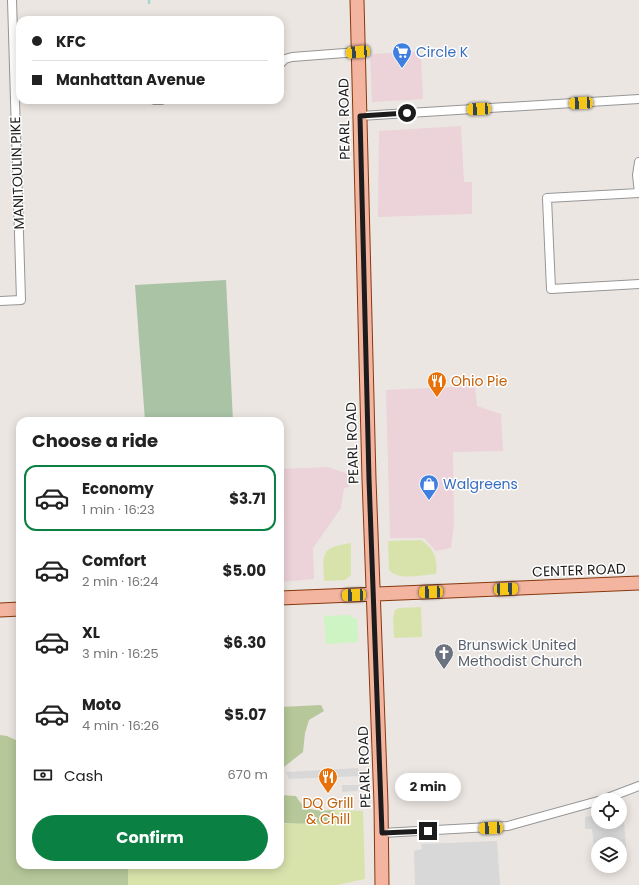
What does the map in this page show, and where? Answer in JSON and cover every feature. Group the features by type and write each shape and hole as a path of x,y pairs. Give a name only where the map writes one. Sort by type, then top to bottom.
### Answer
{"main road":[{"name":"PEARL ROAD","path":"357,0 382,833 382,885"},
{"name":"CENTER ROAD","path":"284,598 639,583"},
{"path":"0,610 16,609"}],"street":[{"name":"MANITOULIN PIKE","path":"0,301 21,300 12,0"},
{"path":"284,60 292,57 358,52"},
{"path":"360,116 639,99"},
{"path":"639,162 637,175 639,193 547,198 551,289 639,284"},
{"path":"620,793 639,786"},
{"path":"382,833 508,826 591,803"}],"shaded area":[{"path":"419,53 421,58 423,99 372,102 370,54"},
{"path":"461,126 464,182 472,182 472,214 378,217 379,131"},
{"path":"475,386 477,406 501,414 503,451 453,452 454,525 451,548 436,551 424,538 390,538 386,390"},
{"path":"328,467 348,474 349,487 344,488 341,508 313,548 314,579 284,582 284,469"},
{"path":"358,768 361,776 289,779 286,772"},
{"path":"342,785 360,785 357,791 342,792"},
{"path":"591,816 591,829 585,829 585,817"},
{"path":"592,829 625,829 625,837 593,837"},
{"path":"497,841 500,885 415,885 414,851 422,849 421,844"}],"green space":[{"path":"226,280 233,417 145,417 135,285"},
{"path":"421,540 432,550 434,554 436,559 436,574 404,576 393,573 389,570 388,541"},
{"path":"351,543 351,575 345,580 324,581 323,564 326,553 334,547"},
{"path":"421,607 422,637 394,638 393,618 395,610 399,608"},
{"path":"348,615 357,619 358,642 326,644 324,616"},
{"path":"321,705 324,711 309,720 305,733 303,752 284,767 284,707"},
{"path":"0,735 16,740 16,869 128,869 128,885 0,885"},
{"path":"284,795 296,796 307,808 317,810 334,810 325,824 284,823"},
{"path":"334,810 363,811 365,879 337,885 128,885 128,869 284,869 284,824 332,815"}],"place":[{"name":"Circle K","path":"402,69"},
{"name":"Ohio Pie","path":"437,398"},
{"name":"Walgreens","path":"429,501"},
{"name":"Brunswick United Methodist Church","path":"444,670"},
{"name":"DQ Grill & Chill","path":"328,794"}],"route":[{"path":"407,113 360,116 369,479 376,621 379,780 382,833 428,831"}]}
